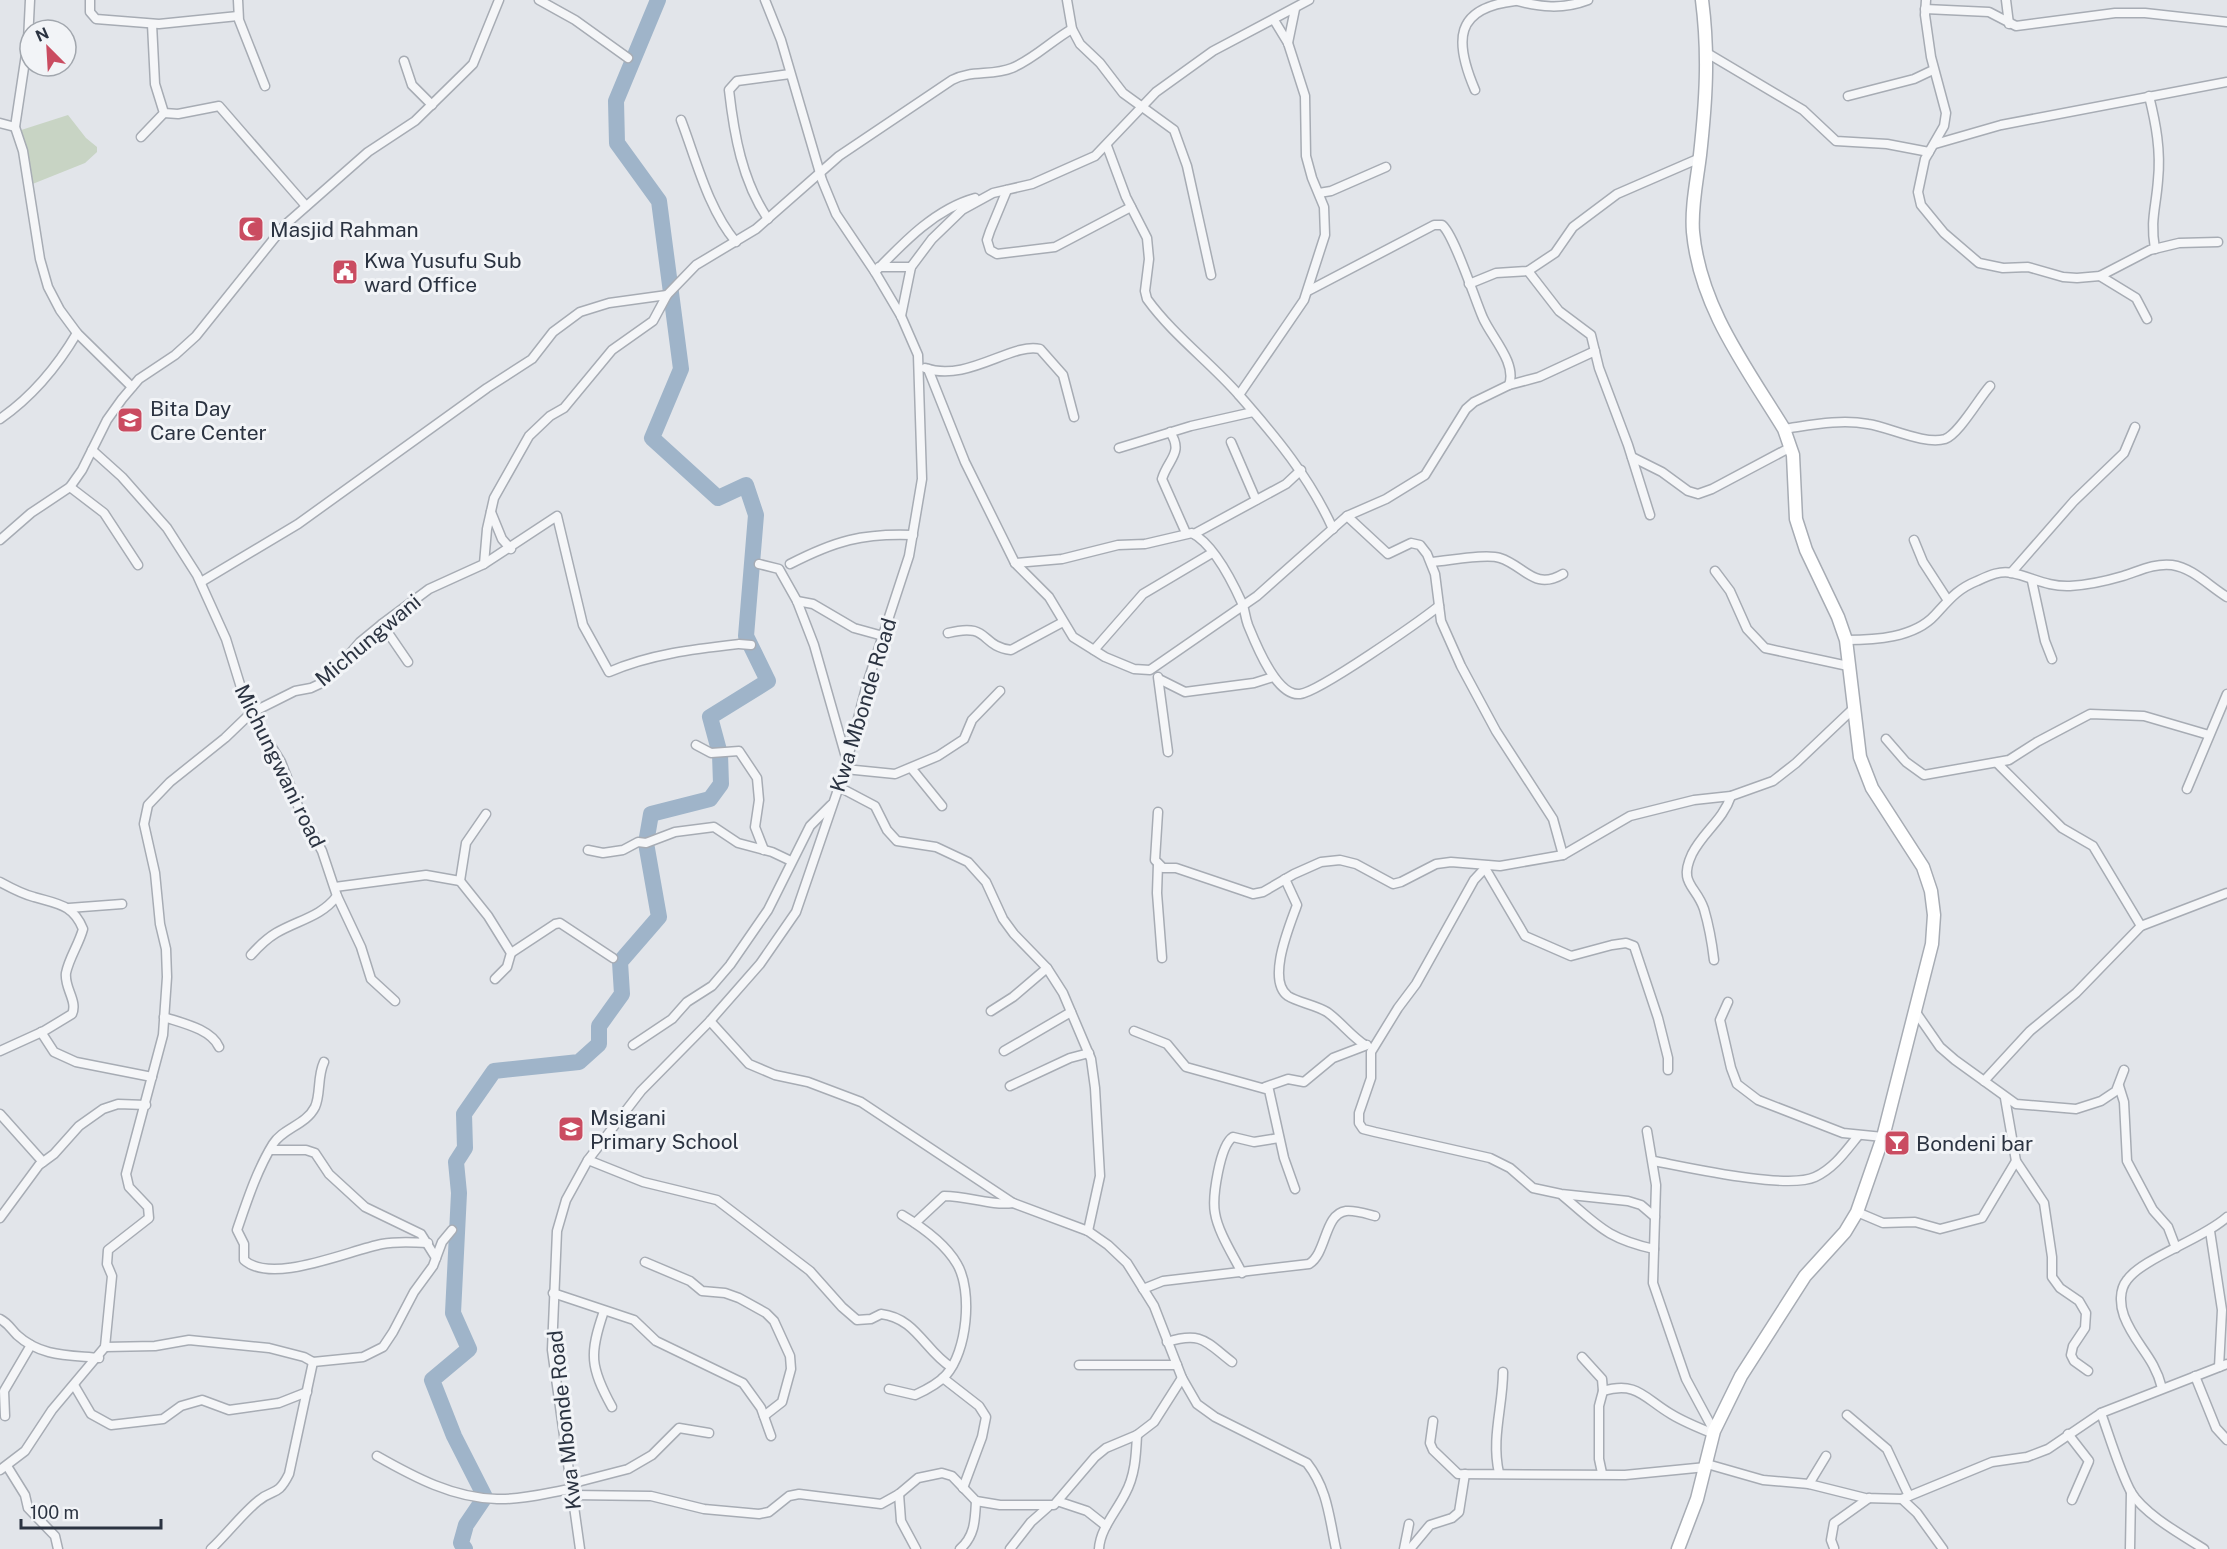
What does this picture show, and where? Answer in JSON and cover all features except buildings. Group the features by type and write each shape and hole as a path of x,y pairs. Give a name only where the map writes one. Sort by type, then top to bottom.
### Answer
{"street":[{"path":"30,0 28,40 15,127 23,151 39,259 54,301 77,333 132,387"},
{"path":"90,0 90,12 96,19 152,24 238,15"},
{"path":"238,0 238,15 265,87"},
{"path":"0,540 31,513 70,487 82,470 107,420 132,387 196,336 271,239 368,152 402,131 432,105 472,64 499,0"},
{"path":"539,0 575,20 628,58"},
{"name":"Kwa Mbonde Road","path":"580,1549 552,1350 557,1231 566,1200 588,1160 641,1091 710,1021 760,964 796,912 846,765 913,536 922,479 918,399 924,367 877,269 836,214 818,172 790,74 765,0"},
{"path":"1067,0 1072,29 1080,44 1100,63 1123,93 1139,108 1171,127 1175,133 1186,166 1211,275"},
{"path":"877,269 910,237 956,205 1032,184 1095,156 1107,146 1139,108 1208,54 1309,0"},
{"path":"1475,90 1461,51 1466,23 1477,11 1494,3 1514,0 1555,8 1574,6 1588,0"},
{"path":"1678,1549 1697,1499 1714,1433 1741,1376 1805,1276 1845,1232 1857,1212 1883,1137 1932,944 1934,915 1931,891 1923,867 1872,788 1860,757 1845,640 1838,617 1806,550 1796,519 1791,447 1784,429 1722,328 1708,299 1693,230 1708,79 1702,0"},
{"path":"2006,0 2009,24"},
{"path":"2218,242 2179,243 2155,249 2126,260 2100,276 2063,277 2028,267 2003,268 1979,263 1944,234 1921,205 1918,192 1929,152 1944,126 1946,113 1933,70 1926,5 1989,12 2009,24 2026,25 2115,13 2145,13 2227,22"},
{"path":"1288,43 1295,9"},
{"path":"1239,395 1308,291 1324,235 1324,207 1306,156 1306,101 1288,43 1274,20"},
{"path":"152,24 155,84 164,113"},
{"path":"484,564 494,498 529,436 550,416 564,408 612,350 653,321 667,295 696,265 736,242 768,219 818,172 957,78 1012,68 1072,29"},
{"path":"1707,53 1803,110 1836,141 1887,144 1929,152"},
{"path":"404,61 412,85 432,105"},
{"path":"1848,96 1914,79 1933,70"},
{"path":"768,219 755,199 736,142 729,90 737,81 790,74"},
{"path":"1935,144 2001,125 2227,82"},
{"path":"2149,96 2159,153 2159,179 2151,221 2155,249"},
{"path":"164,113 178,114 219,106 306,206"},
{"path":"141,137 164,113"},
{"path":"681,120 707,187 728,232 736,242"},
{"path":"0,123 15,127"},
{"path":"1107,146 1131,207 1147,238 1147,299 1208,366 1239,395 1302,470 1333,529"},
{"path":"1469,284 1496,273 1527,271 1555,253 1573,227 1617,194 1700,158"},
{"path":"1319,193 1331,191 1386,167"},
{"path":"1007,190 987,240 990,250 997,254 1055,247 1131,207"},
{"path":"901,316 911,267 945,225 962,210 993,193"},
{"path":"1308,291 1437,225 1442,225 1449,233 1484,321 1511,369 1509,385"},
{"path":"877,269 911,267"},
{"path":"1527,271 1559,311 1591,335 1650,515"},
{"path":"2100,276 2136,298 2147,319"},
{"path":"201,582 298,524 487,388 519,369 537,355 553,332 573,317 609,303 667,295"},
{"path":"0,419 19,406 39,385 63,356 77,333"},
{"path":"924,367 951,371 965,369 1029,349 1040,350 1063,375 1074,417"},
{"path":"924,367 965,462 1015,563 1049,597 1073,637 1134,669 1154,669 1228,613 1243,606 1347,516 1386,499 1425,475 1466,409 1474,402 1509,385 1539,377 1595,351"},
{"path":"1784,429 1843,422 1867,423 1913,436 1945,439 1954,433 1977,400 1990,386"},
{"path":"1119,448 1170,432 1252,412"},
{"path":"2012,573 2074,501 2124,453 2135,427"},
{"path":"1170,432 1177,450 1161,479 1190,534 1212,553 1223,567 1243,606 1247,624 1273,677 1287,689 1301,694 1375,650 1439,606"},
{"path":"1231,442 1256,500"},
{"path":"1632,457 1662,472 1688,491 1698,494 1712,489 1791,447"},
{"name":"Michungwani road","path":"92,450 122,477 167,528 201,582 226,639 244,699 281,762 300,811 322,851 336,891 361,947 371,978 395,1001"},
{"path":"1015,563 1062,559 1107,547 1145,544 1190,534 1286,484 1302,470"},
{"path":"70,487 104,513 138,565"},
{"path":"491,512 502,539 511,549"},
{"name":"Michungwani","path":"105,1347 112,1276 107,1264 108,1250 149,1218 148,1207 129,1187 126,1174 146,1105 164,1017 166,949 159,924 155,873 144,824 146,812 152,800 251,713 295,691 311,688 326,681 360,642 429,589 511,549 550,518 557,516 583,625 609,672 630,663 666,654 739,644 751,645"},
{"path":"1347,516 1388,554 1411,543 1420,545 1431,562 1436,574 1441,621 1461,666 1496,731 1552,819 1563,855"},
{"path":"790,564 847,539 883,534 913,536"},
{"path":"1914,540 1923,562 1947,599"},
{"path":"1094,650 1143,594 1212,553"},
{"path":"1431,562 1496,557 1538,579 1548,580 1563,574"},
{"path":"759,564 779,569 797,601 814,645 846,765 895,774 912,769 964,739 972,720 1000,691"},
{"path":"1845,640 1880,640 1915,629 1935,616 1947,599 1961,587 1997,573 2012,573 2032,581 2067,586 2096,584 2142,568 2170,565 2184,568 2227,597"},
{"path":"1715,571 1730,591 1747,629 1765,648 1848,666"},
{"path":"2032,581 2045,641 2052,659"},
{"path":"2217,591 2227,606"},
{"path":"797,601 813,604 854,628 883,636"},
{"path":"948,633 971,629 979,631 1002,649 1011,650 1063,622"},
{"path":"382,624 408,662"},
{"path":"1154,669 1159,679 1168,752"},
{"path":"1159,679 1185,692 1254,683 1273,677"},
{"path":"2187,789 2227,694"},
{"path":"1158,864 1209,878 1253,894 1263,892 1321,862 1340,860 1356,864 1393,884 1436,864 1451,862 1486,867 1517,864 1563,855 1630,816 1695,800 1752,791 1783,775 1854,708"},
{"path":"1886,739 1906,762 1924,775 2009,760 2090,714 2144,716 2209,735"},
{"path":"696,745 711,753 739,751 748,761 759,789 755,827 764,850"},
{"path":"1997,763 2062,828 2093,846 2141,926"},
{"path":"912,769 942,806"},
{"path":"839,787 875,806 887,830 897,841 936,847 968,862 986,882 1003,919 1047,969 1063,993 1089,1053 1095,1088 1100,1176 1088,1231"},
{"path":"1714,960 1704,909 1688,885 1687,870 1700,842 1725,813 1731,796"},
{"path":"633,1045 672,1019 687,1002 712,986 730,965 768,910 790,861 810,826 833,802"},
{"path":"1158,812 1155,860 1158,864 1157,893 1162,958"},
{"path":"459,881 466,843 486,814"},
{"path":"588,850 603,853 623,850 638,842 646,843 675,832 714,827 738,843 764,850 790,861"},
{"path":"1486,867 1461,902 1416,984 1371,1052 1371,1078 1359,1113 1359,1123 1363,1129 1490,1158 1510,1168 1533,1188 1641,1205 1655,1217"},
{"path":"1486,867 1525,936 1571,956 1612,945 1634,946 1658,1018 1668,1058 1668,1070"},
{"path":"251,955 265,940 278,932 319,914 336,891 426,875 459,881 488,916 512,953"},
{"path":"1286,879 1297,905 1288,925 1278,972 1283,990 1289,997 1306,1001 1326,1012 1365,1045"},
{"path":"0,882 34,897 60,902 69,908 82,928 66,973 66,984 74,1010 68,1018 0,1051"},
{"path":"1984,1081 2030,1031 2076,993 2141,926 2227,892"},
{"path":"69,908 122,904"},
{"path":"495,979 507,967 512,953 555,924 560,923 613,958"},
{"path":"991,1011 1013,997 1047,969"},
{"path":"1728,1002 1720,1020 1737,1084 1758,1100 1834,1131 1858,1136 1883,1137"},
{"path":"1915,1011 1940,1047 2005,1098 2016,1104 2076,1109 2102,1101 2116,1091 2124,1070"},
{"path":"1004,1051 1071,1012"},
{"path":"164,1017 188,1024 213,1037 219,1047"},
{"path":"710,1021 749,1064 775,1074 808,1082 861,1102 1013,1203 1088,1231 1127,1263 1154,1306 1182,1378 1197,1404 1215,1417 1307,1463 1324,1489 1336,1549"},
{"path":"1134,1031 1167,1044 1186,1067 1265,1087 1288,1079 1304,1082 1333,1058 1378,1040"},
{"path":"41,1032 54,1052 76,1062 152,1075"},
{"path":"1010,1086 1070,1058 1089,1053"},
{"path":"324,1062 319,1075 315,1106 305,1119 273,1143 246,1203 237,1230 244,1244 244,1260 249,1264 271,1271 382,1244 428,1243"},
{"path":"2119,1086 2124,1102 2127,1161 2153,1210 2168,1227 2176,1248"},
{"path":"1265,1087 1271,1094 1279,1138 1295,1189"},
{"path":"2005,1098 2016,1161 2044,1203 2052,1257 2052,1277 2060,1288 2079,1301 2086,1313 2085,1328 2073,1346 2071,1355 2074,1361 2088,1371"},
{"path":"0,1218 43,1162 54,1154 79,1126 104,1109 125,1103 146,1105"},
{"path":"0,1114 43,1162"},
{"path":"1647,1131 1654,1161 1653,1283 1686,1379 1714,1433"},
{"path":"1654,1161 1708,1173 1797,1181 1812,1178 1832,1167 1858,1136"},
{"path":"1242,1273 1215,1215 1219,1167 1225,1145 1233,1137 1254,1142 1279,1138"},
{"path":"271,1150 306,1150 315,1153 330,1174 365,1207 411,1227 428,1243 436,1257"},
{"path":"588,1160 643,1182 717,1200 810,1271 842,1307 857,1320 871,1319 881,1314 897,1319 915,1329 951,1367"},
{"path":"1857,1212 1883,1223 1915,1222 1941,1229 1974,1222 1987,1212 2016,1161"},
{"path":"1562,1194 1613,1237 1654,1249"},
{"path":"915,1222 944,1196 981,1199 995,1206 1013,1203"},
{"path":"1143,1289 1163,1281 1309,1264 1320,1254 1326,1232 1340,1214 1347,1211 1375,1216"},
{"path":"889,1389 915,1395 944,1378 965,1334 964,1282 958,1265 946,1248 915,1222 902,1215"},
{"path":"2162,1388 2155,1364 2129,1328 2121,1307 2123,1286 2128,1278 2210,1230 2227,1217"},
{"path":"58,1549 55,1536 28,1508 25,1494 3,1468 25,1451 52,1410 99,1358 105,1347 155,1346 189,1340 269,1348 304,1357 313,1362 363,1357 383,1347 436,1257 442,1242 452,1230"},
{"path":"1433,1421 1430,1443 1433,1450 1447,1462 1453,1472 1465,1474 1602,1473 1625,1475 1706,1466 1763,1480 1809,1484 1870,1498 1905,1497 1992,1462 2027,1457 2048,1449 2102,1413 2162,1388 2225,1366 2222,1310 2210,1230"},
{"path":"645,1262 690,1281 702,1291 725,1293 739,1298 766,1313 774,1322 790,1356 791,1369 782,1402 764,1416"},
{"path":"553,1293 634,1320 656,1341 743,1383 751,1390 771,1436"},
{"path":"604,1311 592,1356 600,1385 612,1407"},
{"path":"0,1319 31,1345 63,1356 99,1358"},
{"path":"1167,1342 1184,1336 1202,1338 1232,1362"},
{"path":"5,1416 4,1391 31,1345"},
{"path":"1582,1357 1602,1379 1599,1406 1599,1459 1602,1473"},
{"path":"211,1549 238,1525 255,1503 282,1487 289,1474 313,1362"},
{"path":"1079,1365 1177,1365"},
{"path":"1498,1473 1495,1444 1502,1402 1503,1371"},
{"path":"2194,1376 2216,1428 2227,1440"},
{"path":"944,1378 979,1406 986,1417 982,1437 963,1488"},
{"path":"1010,1549 1031,1522 1048,1507 1060,1502 1095,1457 1106,1448 1137,1435 1154,1422 1182,1378"},
{"path":"74,1386 91,1414 111,1425 163,1419 181,1406 202,1400 229,1410 279,1403 308,1392"},
{"path":"1602,1391 1617,1387 1638,1390 1680,1419 1714,1433"},
{"path":"2102,1413 2131,1492 2141,1504 2204,1549"},
{"path":"1847,1415 1887,1449 1905,1497 1943,1549"},
{"path":"377,1456 422,1481 455,1493 498,1499 570,1489 627,1469 652,1455 679,1428 709,1433"},
{"path":"2068,1434 2089,1461 2073,1500"},
{"path":"1099,1549 1101,1536 1130,1483 1136,1461 1137,1435"},
{"path":"1809,1484 1826,1456"},
{"path":"570,1489 651,1496 704,1509 759,1514 770,1512 789,1496 799,1494 881,1504 899,1494 918,1478 942,1473 952,1476 976,1501 1000,1505 1048,1507"},
{"path":"1410,1549 1430,1525 1452,1518 1459,1512 1465,1474"},
{"path":"2130,1549 2131,1492"},
{"path":"899,1494 901,1521 916,1549"},
{"path":"1834,1548 1831,1540 1834,1523 1870,1498"},
{"path":"960,1549 969,1542 974,1529 976,1501"},
{"path":"1060,1502 1087,1511 1106,1526"},
{"path":"1404,1549 1409,1524"}],"green space":[{"path":"68,115 86,138 97,147 97,152 85,163 25,187 15,132"}],"waterway":[{"path":"465,1549 461,1543 466,1525 485,1497 454,1436 432,1380 469,1349 453,1313 459,1193 456,1162 465,1148 464,1114 494,1071 579,1062 599,1044 599,1026 622,994 620,962 659,917 646,843 651,814 710,799 721,784 720,754 710,717 768,681 746,636 756,515 746,485 718,498 652,438 681,369 659,201 617,143 616,101 658,0"}],"place":[{"name":"Masjid Rahman","path":"251,229"},
{"name":"Kwa Yusufu Sub ward Office","path":"345,272"},
{"name":"Bita Day Care Center","path":"130,420"},
{"name":"Msigani Primary School","path":"571,1129"},
{"name":"Bondeni bar","path":"1897,1143"}]}
